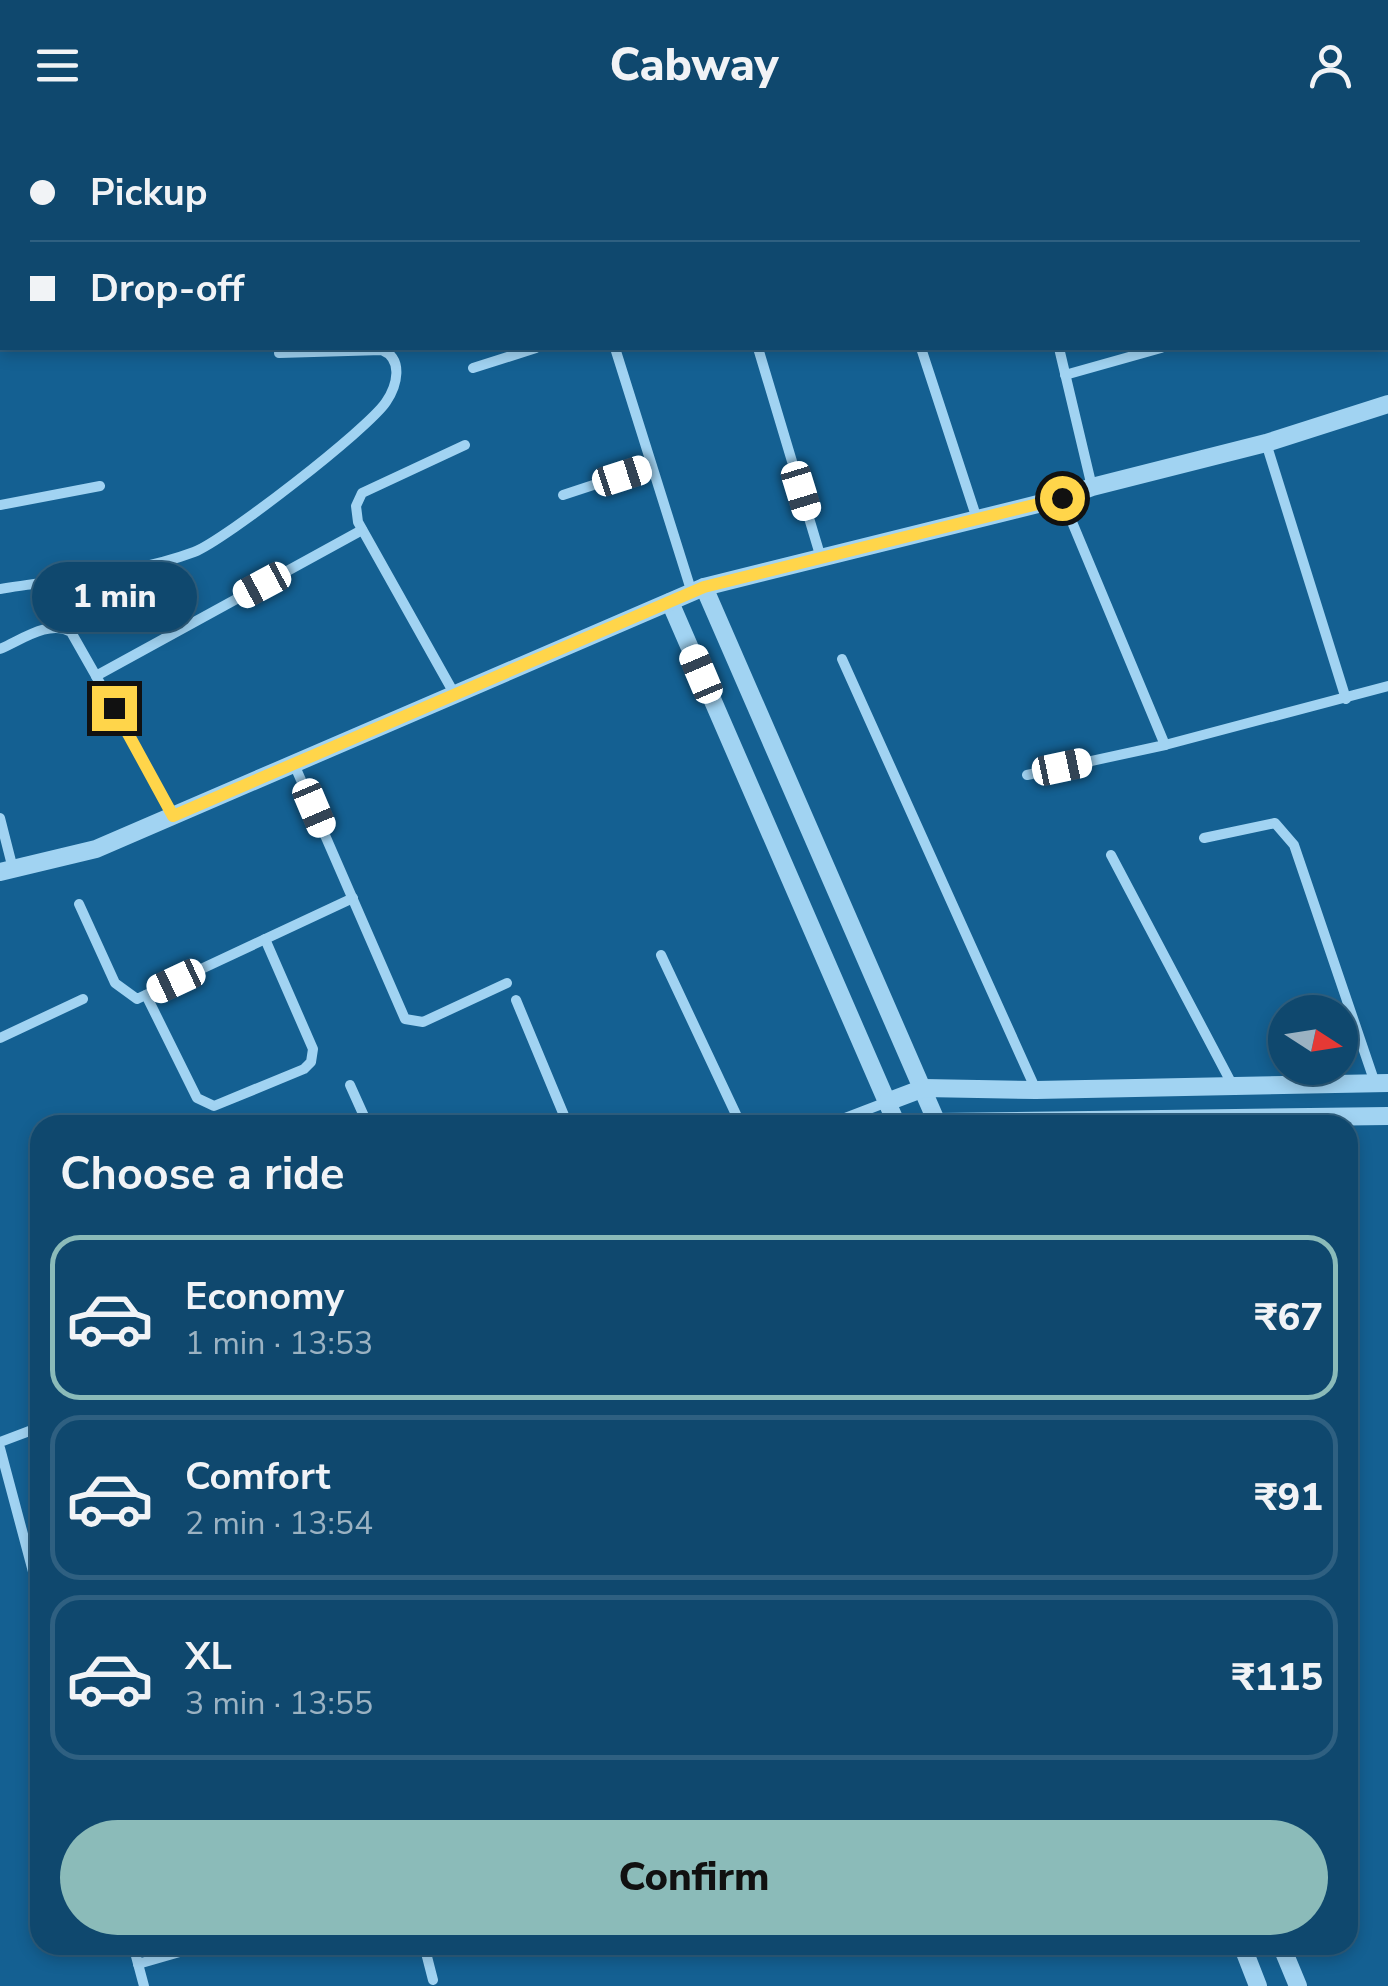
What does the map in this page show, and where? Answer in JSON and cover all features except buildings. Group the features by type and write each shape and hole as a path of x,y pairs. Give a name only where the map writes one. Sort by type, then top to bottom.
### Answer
{"street":[{"path":"0,588 159,562 197,551 355,432 384,405 397,376 390,354 382,350 279,353"},
{"path":"473,368 530,350"},
{"path":"616,350 652,466 698,590 924,1088 932,1115"},
{"path":"759,350 821,558"},
{"path":"921,350 977,519"},
{"path":"1059,350 1092,488"},
{"path":"1065,374 1154,350"},
{"path":"0,818 6,871 96,849 698,590 1062,498 1266,443 1388,404"},
{"path":"1266,443 1346,699"},
{"path":"455,694 362,530 356,506 362,493 465,445"},
{"path":"563,495 652,466"},
{"path":"0,506 100,486"},
{"path":"1062,498 1165,746"},
{"path":"96,676 362,530"},
{"path":"670,602 893,1115"},
{"path":"0,649 54,626 71,632 173,816"},
{"path":"842,660 1036,1090"},
{"path":"1027,774 1165,746 1388,686"},
{"path":"294,764 406,1019 423,1022 507,983"},
{"path":"853,1115 924,1088 1036,1090 1382,1083 1294,845 1275,823 1204,838"},
{"path":"1111,856 1234,1087"},
{"path":"79,904 115,982 137,999 352,898"},
{"path":"146,995 197,1098 204,1104 214,1106 304,1068 311,1062 313,1049 266,939"},
{"path":"660,955 735,1115"},
{"path":"0,1038 83,999"},
{"path":"516,1000 564,1115"},
{"path":"350,1085 364,1115"},
{"path":"1358,1117 1388,1116"},
{"path":"30,1432 0,1445 30,1560"},
{"path":"136,1955 144,1986"},
{"path":"138,1964 169,1955"},
{"path":"427,1955 433,1980"},
{"path":"1246,1955 1258,1986"},
{"path":"1285,1955 1298,1986"}],"route":[{"path":"114,708 173,816 704,587 1062,498"}]}
